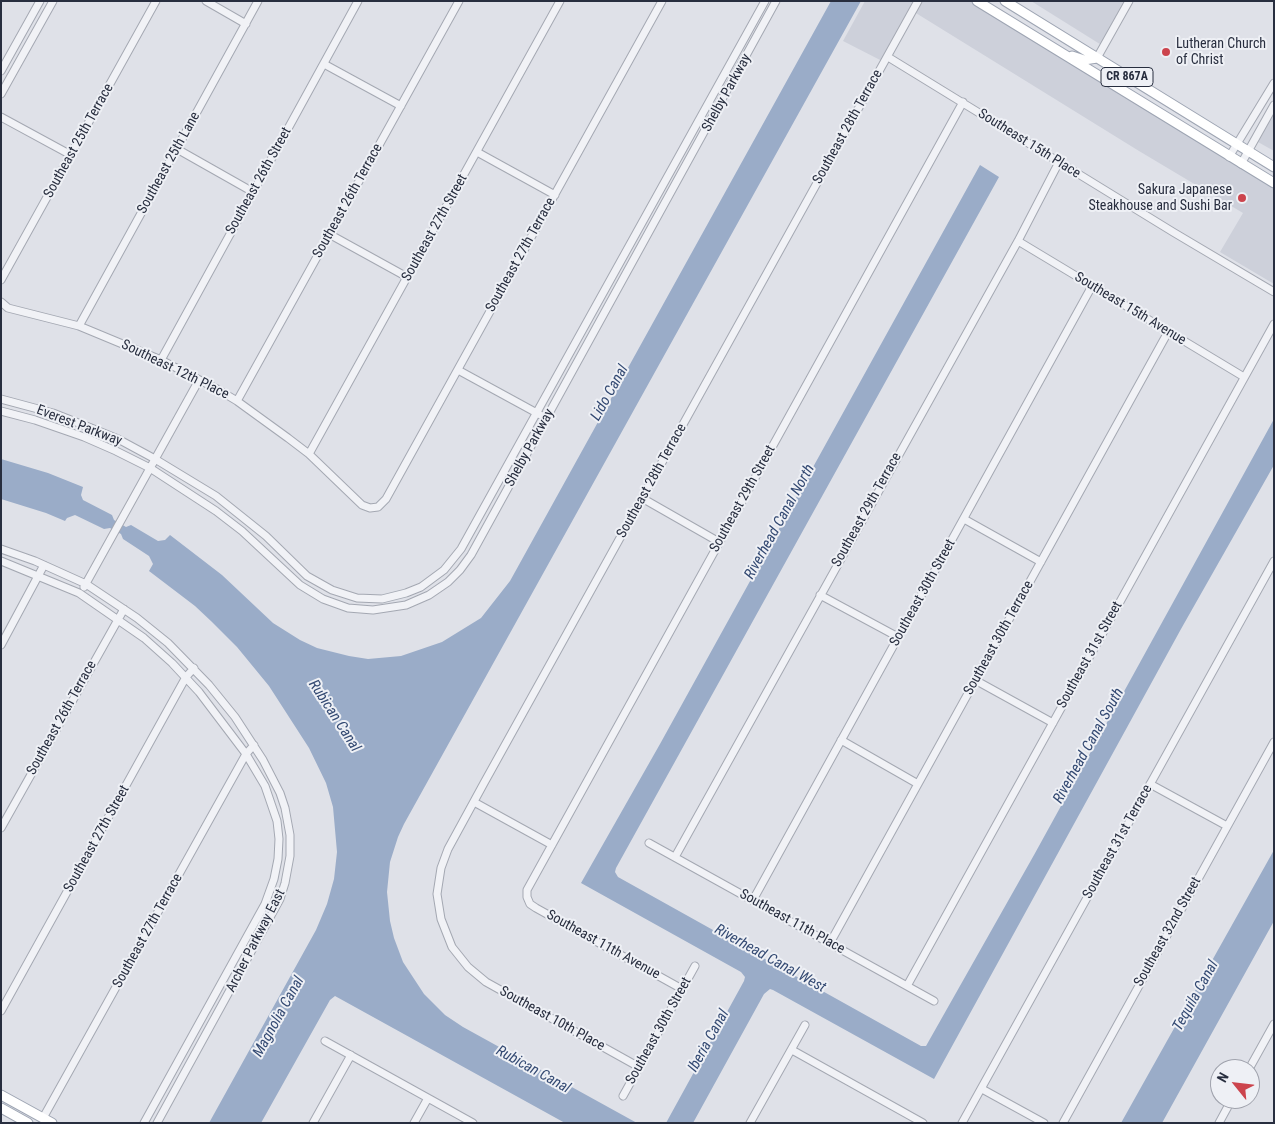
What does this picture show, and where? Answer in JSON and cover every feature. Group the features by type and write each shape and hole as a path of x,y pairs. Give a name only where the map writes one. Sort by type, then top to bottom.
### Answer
{"main road":[{"name":"CR 867A","path":"977,1 1274,183"},
{"name":"CR 867A","path":"1005,1 1274,167"},
{"path":"1058,51 1084,60 1097,58"},
{"path":"1,1095 47,1120"},
{"path":"1,1108 28,1123"}],"street":[{"path":"1,71 40,1"},
{"path":"1,94 53,1"},
{"name":"Southeast 25th Terrace","path":"1,280 156,1"},
{"path":"206,1 246,24"},
{"name":"Southeast 25th Lane","path":"79,326 258,1"},
{"name":"Southeast 26th Street","path":"160,360 358,1"},
{"name":"Southeast 26th Terrace","path":"237,401 459,1"},
{"name":"Southeast 27th Street","path":"309,454 560,1"},
{"name":"Southeast 27th Terrace","path":"378,507 386,500 662,1"},
{"name":"Shelby Parkway","path":"155,459 216,496 258,530 307,576 340,594 358,598 390,598 421,587 436,576 450,564 461,550 765,1"},
{"name":"Shelby Parkway","path":"150,468 216,511 242,531 308,591 323,600 356,609 389,609 413,602 442,587 460,570 471,555 776,1"},
{"name":"Southeast 28th Terrace","path":"468,967 452,947 439,911 439,876 444,858 918,1"},
{"path":"1097,58 1129,1"},
{"name":"Southeast 15th Place","path":"888,57 1274,292"},
{"path":"324,64 400,106"},
{"path":"1229,156 1274,83"},
{"name":"Southeast 29th Street","path":"527,897 527,890 963,102"},
{"path":"1242,164 1274,105"},
{"path":"1,117 71,155"},
{"path":"177,149 253,192"},
{"path":"477,152 555,195"},
{"name":"Southeast 29th Terrace","path":"675,857 1018,241 1059,162"},
{"path":"330,234 408,276"},
{"name":"Southeast 15th Avenue","path":"1018,241 1244,377"},
{"name":"Southeast 30th Street","path":"753,900 1092,286"},
{"name":"Southeast 12th Place","path":"1,302 8,308 79,326 160,360 199,380 237,401 309,454 362,505 370,508 378,507"},
{"name":"Southeast 31st Street","path":"907,986 1274,324"},
{"name":"Southeast 30th Terrace","path":"830,943 1168,332"},
{"path":"458,370 546,418"},
{"path":"79,593 86,584 199,380"},
{"name":"Everest Parkway","path":"1,399 53,413 118,439 155,459"},
{"name":"Everest Parkway","path":"1,411 84,437 150,468"},
{"path":"642,498 719,542"},
{"path":"964,519 1041,562"},
{"name":"Archer Parkway East","path":"1,549 44,565 86,584 124,609 168,643 194,668 226,705 254,745 280,793 287,816 290,851 285,884 274,911 157,1123"},
{"path":"461,550 471,555"},
{"name":"Archer Parkway East","path":"1,561 79,593 117,618 158,649 186,677 246,754 265,786 277,821 279,839 278,859 274,879 260,914 144,1123"},
{"name":"Southeast 31st Terrace","path":"962,1123 1274,561"},
{"path":"1,645 44,565"},
{"path":"820,594 898,637"},
{"name":"Southeast 26th Terrace","path":"1,828 117,618 124,609"},
{"name":"Southeast 27th Street","path":"1,1011 186,677 194,668"},
{"path":"975,680 1053,723"},
{"path":"841,740 918,784"},
{"name":"Southeast 32nd Street","path":"1063,1123 1274,742"},
{"name":"Southeast 27th Terrace","path":"47,1120 246,754 254,745"},
{"path":"1150,784 1226,826"},
{"path":"474,802 552,845"},
{"name":"Southeast 11th Place","path":"649,843 934,1001"},
{"name":"Southeast 11th Avenue","path":"527,897 530,904 536,908 682,989"},
{"name":"Southeast 30th Street","path":"623,1096 695,966"},
{"name":"Southeast 10th Place","path":"468,967 486,982 639,1067"},
{"path":"1255,1059 1274,1024"},
{"path":"750,1123 805,1025"},
{"path":"325,1041 473,1123"},
{"path":"792,1050 924,1123"},
{"path":"313,1123 351,1055"},
{"path":"982,1089 1044,1123"},
{"path":"414,1123 428,1098"},
{"path":"1219,1123 1227,1109"}],"shaded area":[{"path":"865,1 971,1 1274,188 1274,284 1220,252 1243,213 911,10 886,63 843,41"},
{"path":"1031,1 1130,1 1103,46"},
{"path":"1274,113 1274,151 1258,142"}],"water":[{"path":"831,1 861,1 404,824 390,862 387,892 394,938 403,962 424,994 445,1015 463,1027 637,1123 565,1123 335,996 330,1000 261,1123 209,1123 316,930 327,904 334,879 337,852 333,807 326,783 309,748 269,686 237,647 212,622 195,606 149,571 153,564 149,556 123,539 121,534 110,528 104,529 75,515 67,518 65,521 1,499 1,459 48,473 83,487 81,495 83,500 112,515 114,520 126,527 131,525 158,541 165,540 170,535 222,575 273,623 317,648 368,659 401,656 442,642 481,618 510,581"},
{"path":"980,165 999,177 616,868 615,872 618,877 921,1046 926,1046 1034,855 1274,419 1274,465 1181,629 934,1079 770,989 764,994 693,1123 666,1123 745,977 741,972 581,883 660,744"},
{"name":"Tequila Canal","path":"1274,850 1274,921 1162,1123 1121,1123"}],"place":[{"name":"Lutheran Church of Christ","path":"1166,52"},
{"name":"Sakura Japanese Steakhouse and Sushi Bar","path":"1242,198"}],"water label":[{"name":"Lido Canal","path":"610,393"},
{"name":"Riverhead Canal North","path":"780,522"},
{"name":"Rubican Canal","path":"334,716"},
{"name":"Riverhead Canal South","path":"1089,746"},
{"name":"Riverhead Canal West","path":"770,959"},
{"name":"Magnolia Canal","path":"279,1017"},
{"name":"Iberia Canal","path":"709,1041"},
{"name":"Rubican Canal","path":"533,1070"}]}
